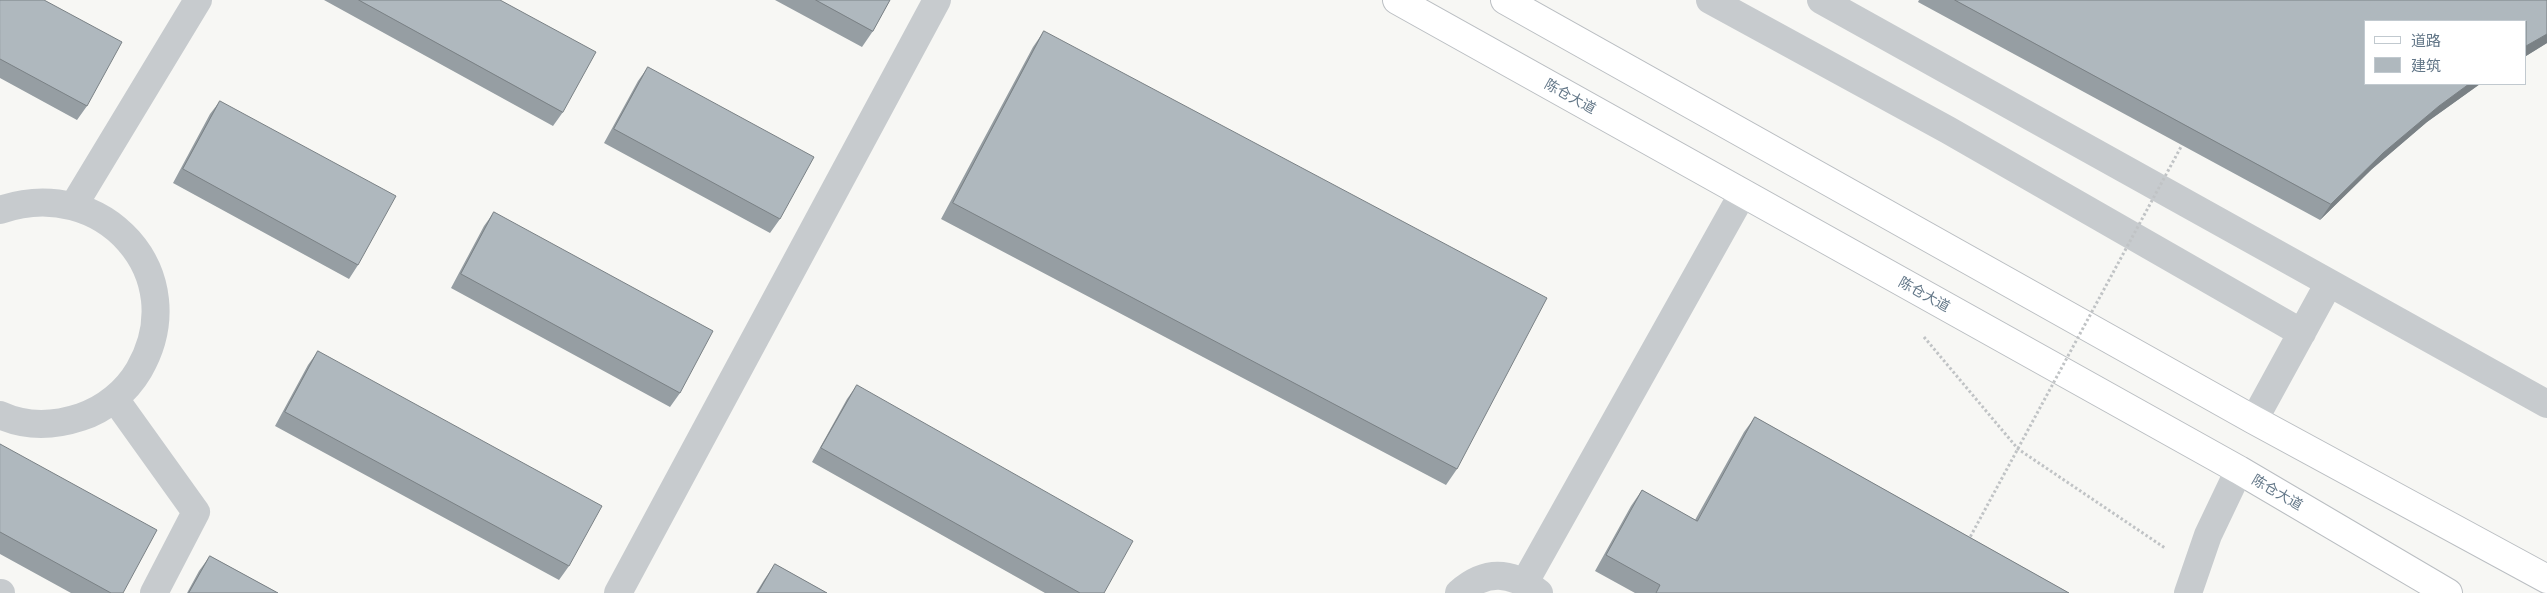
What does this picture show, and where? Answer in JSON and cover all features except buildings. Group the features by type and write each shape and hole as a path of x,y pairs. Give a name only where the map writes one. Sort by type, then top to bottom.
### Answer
{"main road":[{"name":"陈仓大道","path":"1397,0 2239,470 2448,593"},
{"path":"1505,0 2254,420 2547,579"}],"street":[{"path":"74,205 198,0"},
{"path":"618,593 937,0"},
{"path":"1710,0 1948,130 2302,333"},
{"path":"1821,0 2547,404"},
{"path":"1459,593 1471,582 1488,576 1507,576 1532,588 1743,193"},
{"path":"0,210 20,203 47,201 74,205 99,216 121,232 138,252 150,278 156,304 154,331 147,356 133,380 115,399 92,414 66,422 39,425 12,420 0,415"},
{"path":"2254,420 2329,283"},
{"path":"115,399 196,512 154,593"},
{"path":"2192,581 2208,535 2239,470"}],"path":[{"path":"1965,546 2182,145"},
{"path":"1922,334 2018,449 2192,581"}]}
